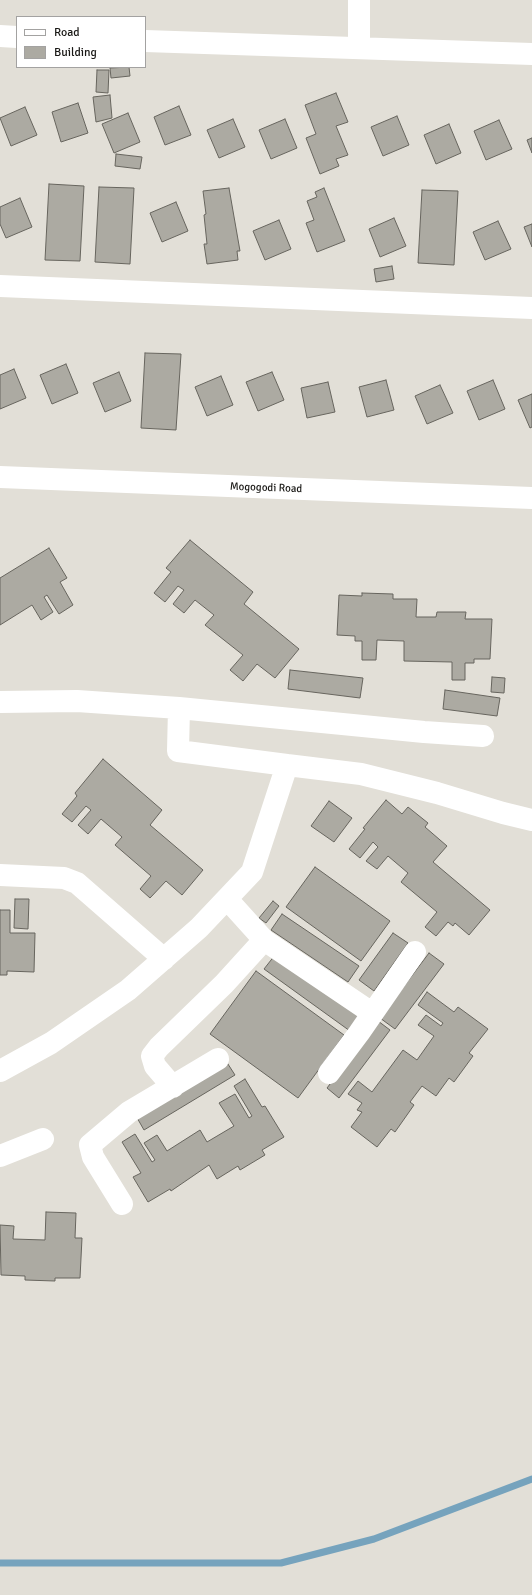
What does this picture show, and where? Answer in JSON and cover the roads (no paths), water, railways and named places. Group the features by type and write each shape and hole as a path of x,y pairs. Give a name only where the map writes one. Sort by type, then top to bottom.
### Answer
{"street":[{"path":"359,0 359,48"},
{"path":"0,36 16,37"},
{"path":"146,41 532,54"},
{"path":"0,286 532,308"},
{"name":"Mogogodi Road","path":"0,477 532,498"},
{"path":"0,702 77,701 179,708 424,732 483,736"},
{"path":"179,708 178,751 361,774 437,793 532,820"},
{"path":"0,1071 51,1044 128,990 199,928 227,899 252,872 287,765"},
{"path":"0,875 64,878 77,883 164,959"},
{"path":"227,899 264,940 372,1013"},
{"path":"173,1088 155,1066 152,1056 159,1047 224,984 264,940"},
{"path":"329,1073 414,952"},
{"path":"122,1204 92,1157 90,1145 129,1112 173,1088 218,1059"},
{"path":"0,1156 44,1139"}],"waterway":[{"path":"0,1563 281,1563 374,1539 532,1479"}]}
